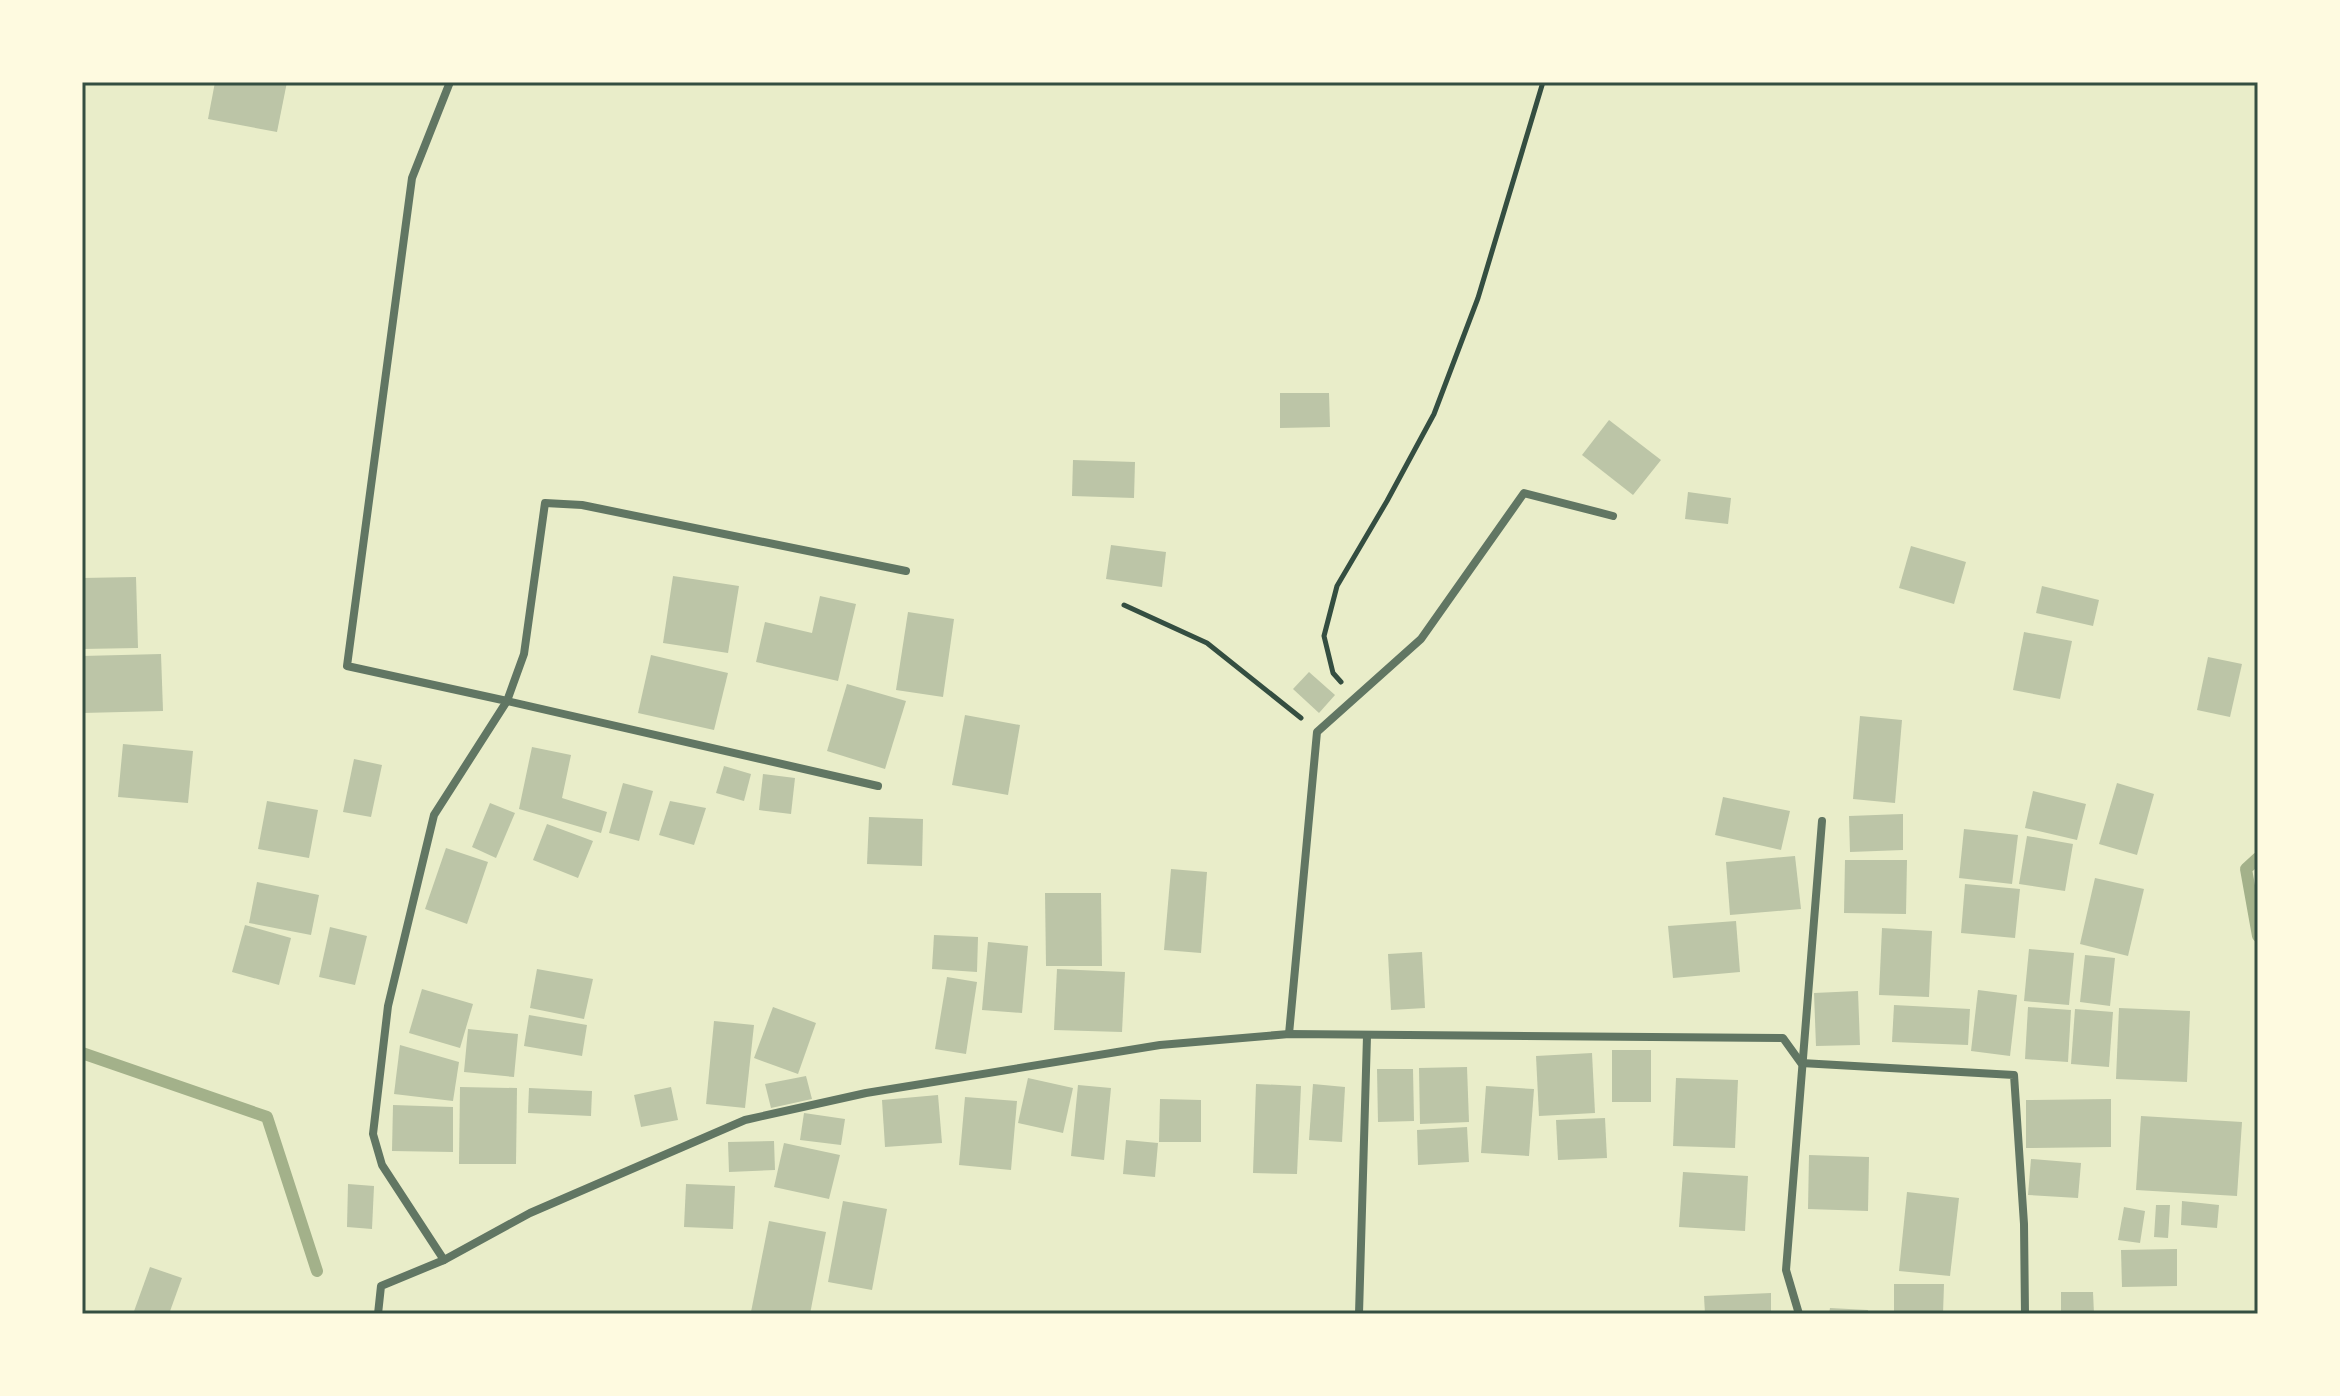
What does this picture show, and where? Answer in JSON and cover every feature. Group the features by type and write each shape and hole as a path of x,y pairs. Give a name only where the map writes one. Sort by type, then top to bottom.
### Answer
{"street":[{"path":"450,82 412,178 347,666 878,786"},
{"path":"1289,1034 1317,732 1421,639 1524,493 1613,516"},
{"path":"444,1260 382,1165 373,1134 388,1006 434,815 507,701 524,654 545,503 582,505 906,571"},
{"path":"1799,1314 1786,1270 1822,821"},
{"path":"378,1314 381,1286 444,1260 530,1213 745,1120 866,1093 1160,1045 1289,1034 1783,1038 1801,1063"},
{"path":"1359,1314 1367,1036"},
{"path":"1801,1063 2014,1075 2024,1224 2025,1314"}],"path":[{"path":"1354,699 1333,673 1324,636 1337,586 1434,414 1478,298 1543,82"},
{"path":"1124,605 1207,643 1317,732"}],"building":[{"path":"215,82 287,82 277,132 208,119"},
{"path":"1280,393 1329,393 1330,427 1280,428"},
{"path":"1609,420 1661,460 1633,495 1582,455"},
{"path":"1073,460 1135,462 1134,498 1072,496"},
{"path":"1688,492 1731,498 1728,524 1685,519"},
{"path":"1111,545 1166,552 1162,587 1106,579"},
{"path":"1911,546 1966,562 1954,604 1899,588"},
{"path":"673,576 739,586 728,653 663,643"},
{"path":"136,577 138,648 82,649 82,578"},
{"path":"2042,586 2099,600 2093,626 2036,613"},
{"path":"820,596 856,604 838,681 756,662 765,622 812,633"},
{"path":"908,612 954,619 943,697 896,690"},
{"path":"2024,632 2072,641 2060,699 2013,690"},
{"path":"161,654 163,711 82,713 82,656"},
{"path":"651,655 728,673 714,730 638,713"},
{"path":"2208,657 2242,664 2230,717 2197,710"},
{"path":"1309,672 1335,695 1319,713 1293,689"},
{"path":"847,684 906,701 885,769 827,751"},
{"path":"965,715 1020,725 1008,795 952,785"},
{"path":"1860,716 1902,720 1895,803 1853,799"},
{"path":"123,744 193,751 188,803 118,797"},
{"path":"532,747 571,755 562,798 607,812 601,833 519,809"},
{"path":"354,759 382,765 371,817 343,812"},
{"path":"724,766 751,774 744,801 716,793"},
{"path":"763,774 795,778 791,814 759,810"},
{"path":"623,783 653,791 639,841 609,833"},
{"path":"2117,783 2154,794 2137,855 2099,844"},
{"path":"2033,791 2086,804 2077,840 2025,828"},
{"path":"1723,797 1790,811 1781,850 1715,835"},
{"path":"267,801 318,810 309,858 258,849"},
{"path":"670,801 706,808 694,845 659,835"},
{"path":"490,803 515,813 496,858 472,847"},
{"path":"1903,814 1903,850 1850,852 1849,816"},
{"path":"869,817 923,819 922,866 867,864"},
{"path":"547,824 593,841 578,878 533,860"},
{"path":"1964,829 2018,835 2012,884 1959,878"},
{"path":"2027,836 2073,844 2065,891 2019,884"},
{"path":"446,848 488,862 467,924 425,909"},
{"path":"1795,856 1801,909 1730,915 1726,862"},
{"path":"1845,860 1907,860 1906,914 1844,913"},
{"path":"1171,869 1207,872 1201,953 1164,950"},
{"path":"2095,878 2144,889 2128,956 2080,944"},
{"path":"257,882 319,895 311,935 249,923"},
{"path":"1965,884 2020,889 2015,938 1961,933"},
{"path":"1045,893 1101,893 1102,966 1046,966"},
{"path":"1736,921 1740,972 1673,978 1668,926"},
{"path":"245,925 291,938 279,985 232,972"},
{"path":"330,927 367,936 355,985 319,977"},
{"path":"1882,928 1932,931 1929,997 1879,995"},
{"path":"934,935 978,937 977,972 932,969"},
{"path":"988,942 1028,946 1022,1013 982,1010"},
{"path":"2029,949 2074,953 2069,1005 2024,1001"},
{"path":"1422,952 1425,1008 1391,1010 1388,954"},
{"path":"2085,955 2115,958 2110,1006 2080,1002"},
{"path":"537,969 593,979 584,1019 530,1008"},
{"path":"1057,969 1125,972 1122,1032 1054,1030"},
{"path":"947,977 977,982 966,1054 935,1049"},
{"path":"422,989 473,1004 460,1048 409,1033"},
{"path":"1978,990 2017,995 2010,1056 1971,1051"},
{"path":"1858,991 1860,1045 1816,1046 1814,993"},
{"path":"1894,1005 1970,1009 1968,1045 1892,1042"},
{"path":"773,1007 816,1023 798,1074 754,1058"},
{"path":"2028,1007 2071,1010 2068,1062 2025,1059"},
{"path":"2119,1008 2190,1011 2187,1082 2116,1079"},
{"path":"2075,1009 2113,1012 2109,1067 2071,1064"},
{"path":"529,1015 587,1025 582,1056 524,1046"},
{"path":"714,1021 754,1025 745,1108 706,1104"},
{"path":"468,1029 518,1034 514,1077 464,1072"},
{"path":"400,1045 459,1062 453,1101 394,1094"},
{"path":"1612,1050 1651,1050 1651,1102 1612,1102"},
{"path":"1592,1053 1595,1113 1539,1116 1536,1056"},
{"path":"1467,1067 1469,1122 1420,1124 1419,1068"},
{"path":"1377,1069 1413,1069 1414,1121 1378,1122"},
{"path":"806,1076 812,1099 771,1108 765,1084"},
{"path":"1028,1078 1073,1088 1063,1133 1018,1123"},
{"path":"1676,1078 1738,1080 1735,1148 1673,1146"},
{"path":"1256,1084 1301,1086 1297,1174 1253,1173"},
{"path":"1313,1084 1345,1087 1342,1142 1309,1140"},
{"path":"1078,1085 1111,1088 1104,1160 1071,1156"},
{"path":"1486,1086 1534,1089 1529,1156 1481,1153"},
{"path":"460,1087 517,1088 516,1164 459,1164"},
{"path":"671,1087 678,1120 641,1127 634,1095"},
{"path":"529,1088 592,1091 591,1116 528,1113"},
{"path":"938,1095 942,1143 885,1147 882,1100"},
{"path":"965,1097 1017,1101 1011,1170 959,1165"},
{"path":"1160,1099 1201,1100 1201,1142 1159,1142"},
{"path":"2111,1099 2111,1147 2026,1148 2026,1100"},
{"path":"393,1105 453,1107 453,1152 392,1151"},
{"path":"804,1113 845,1119 841,1145 800,1140"},
{"path":"2141,1116 2242,1122 2237,1196 2136,1190"},
{"path":"1605,1118 1607,1158 1558,1160 1556,1120"},
{"path":"1467,1127 1469,1162 1418,1165 1417,1130"},
{"path":"1126,1140 1158,1143 1155,1177 1123,1174"},
{"path":"774,1141 775,1170 729,1172 728,1142"},
{"path":"784,1143 840,1155 829,1199 774,1187"},
{"path":"1809,1155 1869,1157 1868,1211 1808,1209"},
{"path":"2031,1159 2081,1163 2078,1198 2028,1195"},
{"path":"1683,1172 1748,1176 1745,1231 1679,1227"},
{"path":"348,1184 374,1186 372,1229 347,1227"},
{"path":"686,1184 735,1186 733,1229 684,1227"},
{"path":"1907,1192 1959,1198 1950,1276 1899,1271"},
{"path":"843,1201 887,1209 872,1290 828,1282"},
{"path":"2182,1201 2219,1205 2217,1228 2181,1225"},
{"path":"2156,1205 2170,1205 2168,1238 2154,1237"},
{"path":"2124,1207 2145,1211 2140,1243 2118,1240"},
{"path":"769,1221 826,1232 810,1314 751,1312"},
{"path":"2177,1249 2177,1286 2122,1287 2121,1250"},
{"path":"150,1267 182,1278 169,1314 133,1314"},
{"path":"1894,1284 1944,1284 1943,1314 1894,1314"},
{"path":"2061,1292 2093,1292 2094,1314 2061,1314"},
{"path":"1771,1293 1771,1314 1705,1314 1704,1296"},
{"path":"1830,1308 1868,1310 1868,1314 1829,1314"}],"waterway":[{"path":"2258,858 2246,869 2258,936"},
{"path":"82,1053 267,1117 317,1271"}]}
